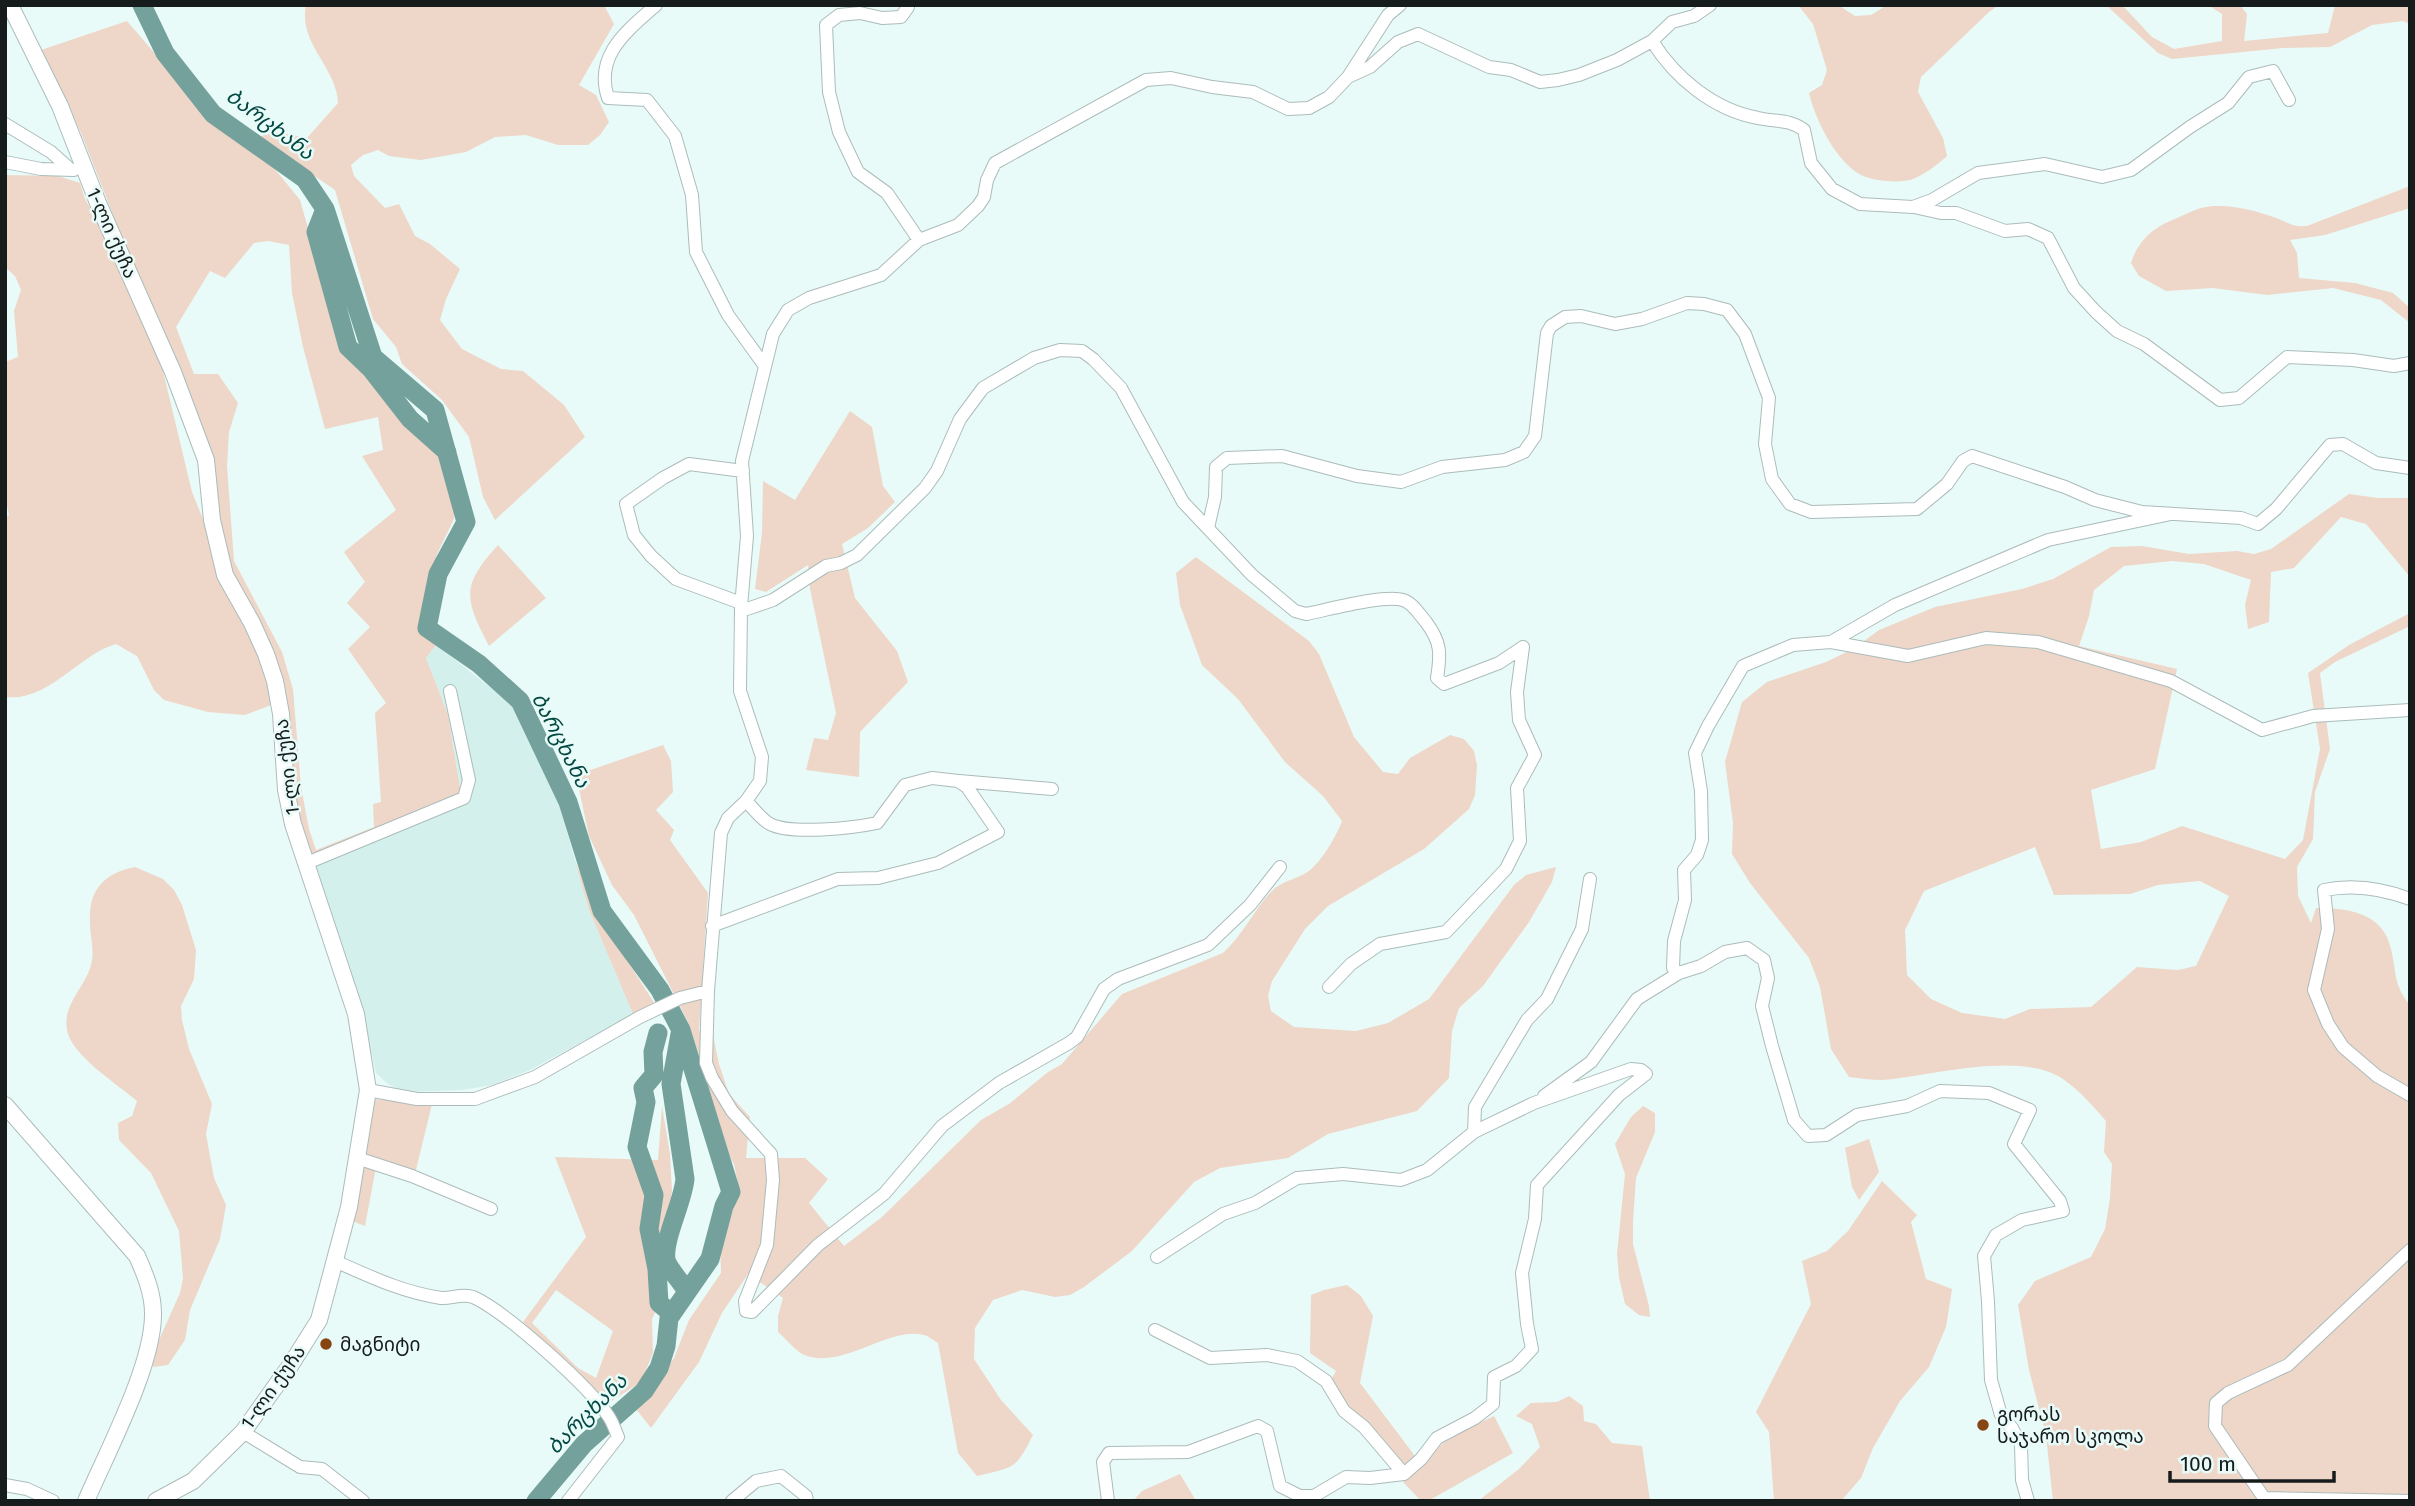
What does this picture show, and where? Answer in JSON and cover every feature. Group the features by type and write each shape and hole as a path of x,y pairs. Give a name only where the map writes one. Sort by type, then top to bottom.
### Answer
{"street":[{"name":"1-ლი ქუჩა","path":"10,5 60,106 78,170 173,372 206,460 212,520 225,575 267,654 275,681 281,715 286,790 293,824 356,1014 368,1090 349,1207 319,1320 243,1432 193,1481 156,1501"},
{"path":"656,5 626,32 605,61 604,84 608,98 647,100 675,136 692,195 696,252 728,316 764,365"},
{"path":"907,5 901,17 882,18 860,13 839,15 826,25 829,92 839,132 858,172 887,193 919,240"},
{"path":"1280,867 1250,905 1208,945 1118,979 1104,989 1076,1037 1069,1044 999,1083 942,1126 884,1194 818,1245 751,1312 746,1311 745,1301 767,1245 773,1180 771,1154 732,1111 712,1078 706,1062 712,926 721,833 728,818 746,801 760,781 762,757 740,691 741,605 747,536 742,461 773,334 788,310 809,298 881,275 919,240 958,225 984,197 987,180 995,163 1146,80 1171,78 1253,92 1288,109 1309,107 1329,97 1348,77 1388,15 1400,5"},
{"path":"1348,77 1370,67 1398,42 1418,34 1489,66 1511,70 1540,82 1579,75 1617,60 1652,41 1672,22 1695,16 1710,5"},
{"path":"1652,41 1662,58 1698,91 1722,108 1757,118 1793,122 1804,130 1811,163 1832,189 1860,204 1956,213 2005,231 2028,229 2048,238 2074,288 2096,312 2117,331 2144,344 2220,400 2239,398 2287,357 2353,360 2394,366 2410,363"},
{"path":"1913,207 1932,200 1978,173 2045,164 2102,177 2131,170 2228,103 2249,77 2273,71 2289,100"},
{"path":"5,124 78,170"},
{"path":"5,162 41,169 78,170"},
{"path":"1208,528 1215,497 1216,467 1227,458 1282,456 1357,476 1401,482 1442,467 1505,460 1524,452 1535,436 1547,333 1551,326 1565,317 1581,316 1615,324 1642,319 1687,303 1727,310 1745,334 1769,398 1765,444 1772,479 1790,504 1811,512 1917,509 1947,484 1963,461 1972,456 2065,487 2095,500 2142,512 2241,518 2258,524 2276,509 2330,445 2343,444 2376,463 2410,468"},
{"path":"743,471 688,464 626,504 634,536 676,579 747,609 773,600 825,566 841,564 857,555 925,488 937,471 960,419 983,388 1034,358 1060,349 1082,351 1121,388 1183,502 1252,575 1295,611 1306,614 1390,598 1404,600 1415,608 1437,637 1440,659 1437,678 1444,684 1499,663 1523,647 1517,692 1519,720 1535,755 1517,788 1520,841 1506,869 1446,932 1380,944 1351,964 1329,987"},
{"path":"1831,642 1895,605 2048,540 2171,514"},
{"path":"1679,973 1673,968 1674,941 1685,900 1684,870 1697,855 1702,841 1701,791 1695,753 1743,666 1793,645 1831,642 1908,656 1986,638 2038,642 2171,681 2262,730 2313,716 2410,710"},
{"path":"307,863 464,798 469,780 450,691"},
{"path":"746,801 770,824 792,829 856,827 877,823 905,785 932,778 1052,789"},
{"path":"712,926 838,879 878,878 938,863 998,832 967,787 958,781"},
{"path":"1474,1132 1475,1107 1527,1020 1548,999 1582,929 1590,879"},
{"path":"2410,899 2398,894 2350,885 2324,890 2329,929 2314,990 2328,1024 2343,1047 2377,1076 2410,1095"},
{"path":"1534,1103 1591,1062 1637,999 1679,973 1700,966 1725,952 1747,948 1765,960 1768,978 1762,1006 1794,1120 1808,1136 1826,1135 1857,1115 1907,1106 1940,1091 1989,1093 2030,1110 2014,1144 2060,1201 2063,1211 2022,1220 1996,1236 1984,1256 1991,1380 2001,1415 2021,1445 2022,1480 2028,1501"},
{"path":"368,1090 417,1099 475,1098 535,1077 680,998 708,991"},
{"path":"1108,1501 1103,1462 1109,1453 1188,1452 1258,1426 1267,1431 1280,1486 1300,1496 1314,1496 1346,1477 1370,1478 1404,1474 1421,1459 1437,1438 1475,1418 1493,1404 1494,1377 1516,1366 1532,1349 1522,1273 1535,1219 1537,1185 1619,1096 1646,1074 1641,1070 1631,1069 1534,1103 1474,1132 1427,1170 1401,1180 1343,1174 1297,1178 1255,1203 1223,1213 1157,1257"},
{"path":"5,1105 136,1256 147,1279 153,1312 150,1343 135,1387 86,1501"},
{"path":"357,1158 412,1176 491,1209"},
{"path":"2410,1250 2288,1364 2228,1393 2216,1403 2215,1426 2264,1498 2410,1501"},
{"path":"335,1261 394,1288 444,1298 471,1296 521,1330 581,1387 608,1416 618,1437 568,1501"},
{"path":"1155,1330 1210,1359 1267,1355 1297,1361 1326,1381 1344,1411 1364,1427 1404,1474"},
{"path":"243,1432 300,1467 322,1469 363,1501"},
{"path":"732,1501 756,1480 781,1476 806,1496 807,1501"},
{"path":"5,1485 27,1489 53,1501"}],"shaded area":[{"path":"306,5 604,5 614,24 579,85 596,95 609,122 600,135 588,145 558,145 526,135 495,137 466,152 421,160 389,156 378,150 363,155 351,165 354,176 385,208 399,204 415,236 430,244 460,269 440,320 462,349 501,369 523,371 564,405 585,437 495,520 483,497 469,437 442,400 402,364 396,347 373,319 335,190 272,147 261,136 277,132 307,138 338,103 331,78 307,32"},
{"path":"1798,5 1838,5 1855,16 1871,15 1887,5 1999,5 1921,77 1918,92 1943,138 1947,156 1920,176 1899,181 1866,177 1843,160 1821,127 1809,93 1822,85 1827,70 1813,24"},
{"path":"2106,5 2122,5 2152,37 2174,49 2222,41 2222,14 2208,5 2240,5 2247,14 2244,41 2328,33 2335,5 2410,5 2410,24 2403,21 2372,25 2330,47 2283,48 2172,59 2158,53"},
{"path":"127,21 212,120 274,168 300,200 343,351 367,374 408,425 442,455 454,494 454,519 437,554 421,621 422,633 436,645 426,658 448,715 461,794 309,856 290,785 285,687 274,656 230,572 221,543 212,461 163,328 125,245 81,133 41,50","holes":["268,241 289,245 292,293 325,429 378,417 383,450 362,456 396,510 344,552 365,582 347,603 370,627 348,649 386,703 375,713 381,802 373,804 374,827 316,850 301,787 293,689 282,652 234,561 227,466 229,432 238,403 218,374 194,374 176,327 210,271 225,278 254,243"]},
{"path":"5,175 58,176 80,183 85,199 111,244 156,342 192,492 261,662 274,704 245,715 208,712 164,700 154,690 137,656 116,644 36,692 21,697 5,697 5,519 9,515 5,497 5,362 18,357 14,311 21,290 15,276 5,267"},
{"path":"2410,186 2410,208 2325,235 2290,240 2297,253 2299,278 2355,283 2393,293 2410,308 2410,323 2381,300 2333,288 2267,295 2213,288 2166,291 2139,276 2131,263 2141,243 2151,233 2163,224 2201,208 2239,208 2294,225 2307,226"},
{"path":"850,411 872,427 883,486 895,502 868,528 842,544 855,598 897,651 908,682 860,732 859,777 806,770 814,738 828,740 836,713 810,589 808,565 766,592 755,589 762,533 763,481 795,500"},
{"path":"2349,494 2410,498 2410,577 2366,524 2341,517 2294,568 2271,572 2269,622 2248,629 2245,605 2251,580 2204,564 2172,561 2124,566 2094,590 2079,646 2177,669 2155,769 2091,790 2101,849 2141,842 2182,826 2285,859 2303,840 2320,749 2308,673 2349,645 2410,613 2410,626 2335,662 2320,673 2330,749 2315,792 2313,839 2297,867 2298,896 2311,923 2316,908 2328,908 2362,915 2380,927 2391,949 2398,985 2410,1005 2410,1501 2053,1501 2046,1435 2029,1370 2018,1305 2035,1281 2091,1257 2105,1229 2112,1164 2104,1152 2106,1121 2063,1079 2023,1066 1975,1067 1882,1080 1849,1077 1831,1049 1820,987 1809,958 1750,883 1732,854 1733,823 1725,762 1742,702 1767,682 1826,662 1853,649 1879,630 1935,607 2022,589 2053,579 2111,547 2142,546 2189,554 2237,551 2254,554 2271,549","holes":["2035,847 2054,895 2130,894 2158,885 2200,881 2229,896 2196,966 2178,970 2137,967 2091,1007 2030,1009 2005,1019 1962,1013 1931,999 1907,975 1905,930 1924,891"]},
{"path":"498,545 546,598 489,646 475,616 470,593 477,571"},
{"path":"1196,557 1309,641 1319,654 1354,737 1383,772 1398,774 1410,758 1450,735 1464,739 1474,751 1477,765 1475,795 1469,809 1424,849 1328,906 1305,929 1272,981 1268,996 1271,1011 1294,1027 1356,1031 1388,1023 1429,999 1514,885 1526,875 1556,867 1552,882 1529,922 1483,986 1459,1008 1452,1031 1449,1078 1417,1111 1328,1134 1288,1158 1220,1168 1194,1182 1132,1251 1070,1295 1055,1297 1022,1290 993,1300 975,1328 974,1359 1001,1400 1033,1435 1022,1455 1007,1468 977,1476 958,1453 938,1343 926,1336 910,1334 832,1357 817,1358 802,1354 778,1332 778,1316 783,1298 748,1274 722,1313 699,1362 651,1428 636,1409 674,1358 689,1320 721,1273 720,1242 729,1223 739,1188 734,1164 718,1136 705,1095 698,1053 688,1022 634,915 612,885 589,836 576,775 663,745 671,761 673,792 656,810 674,830 670,840 708,893 699,1031 713,1035 729,1094 750,1117 746,1158 805,1158 828,1179 809,1203 844,1246 882,1217 981,1120 1009,1104 1062,1064 1122,994 1223,953 1271,892 1314,867 1337,833 1342,821 1323,796 1285,762 1238,699 1202,665 1180,605 1176,573"},
{"path":"436,645 513,705 560,807 589,910 633,1014 530,1070 492,1085 462,1090 405,1092 388,1084 376,1073 364,1020 312,867 463,805 448,715 426,658"},
{"path":"575,861 599,917 655,1004 633,1014 589,910"},
{"path":"135,867 163,879 174,890 182,905 196,950 194,979 181,1006 182,1020 189,1049 212,1104 206,1134 214,1178 226,1205 220,1239 190,1310 185,1340 168,1365 153,1367 154,1351 180,1293 183,1278 179,1231 151,1173 119,1140 118,1123 132,1116 137,1101 79,1052 72,1043 66,1024 70,1006 91,965 93,954 90,911 95,892 115,874"},
{"path":"373,1099 432,1104 415,1174 377,1162 365,1226 352,1221"},
{"path":"662,1106 670,1154 672,1191 659,1249 665,1293 652,1319 653,1353 641,1382 607,1404 523,1322 586,1237 555,1157 658,1160","holes":["556,1290 613,1331 596,1378 578,1368 532,1323"]},
{"path":"1643,1106 1655,1113 1655,1132 1636,1178 1633,1244 1650,1317 1639,1315 1625,1304 1617,1254 1625,1174 1615,1144 1631,1117"},
{"path":"1869,1139 1879,1172 1859,1200 1852,1187 1845,1148"},
{"path":"1882,1181 1917,1215 1911,1222 1926,1279 1952,1289 1946,1327 1929,1367 1900,1401 1873,1448 1861,1478 1841,1501 1774,1501 1769,1432 1756,1412 1811,1304 1802,1261 1827,1251 1848,1231"},
{"path":"1347,1285 1361,1296 1373,1316 1360,1383 1415,1456 1406,1467 1365,1421 1348,1409 1330,1382 1336,1371 1310,1353 1311,1295"},
{"path":"1569,1396 1583,1406 1584,1421 1596,1424 1612,1443 1642,1446 1650,1501 1478,1501 1519,1469 1540,1447 1532,1424 1516,1416 1531,1403 1557,1402"},
{"path":"1494,1416 1513,1453 1428,1501 1421,1501 1403,1482 1443,1443"},
{"path":"1180,1474 1196,1501 1133,1501 1142,1491"}],"waterway":[{"name":"ბარცხანა","path":"142,5 165,53 213,114 305,179 325,209 373,357 435,410 466,522 438,574 427,628 479,664 520,701 568,802 602,911 660,990 681,1030 731,1192 724,1206 710,1259 669,1318 666,1346 659,1368 644,1391 584,1444 536,1501"},
{"name":"ბარცხანა","path":"325,209 316,232 348,347 371,369 410,419 447,452"},
{"name":"ბარცხანა","path":"658,1033 653,1052 654,1075 643,1088 646,1102 637,1147 654,1195 649,1229 657,1269 659,1303 672,1314"},
{"name":"ბარცხანა","path":"680,1034 671,1084 685,1179 667,1242 666,1260 687,1292"}],"place":[{"name":"მაგნიტი","path":"326,1344"},
{"name":"გორას საჯარო სკოლა","path":"1983,1425"}]}
